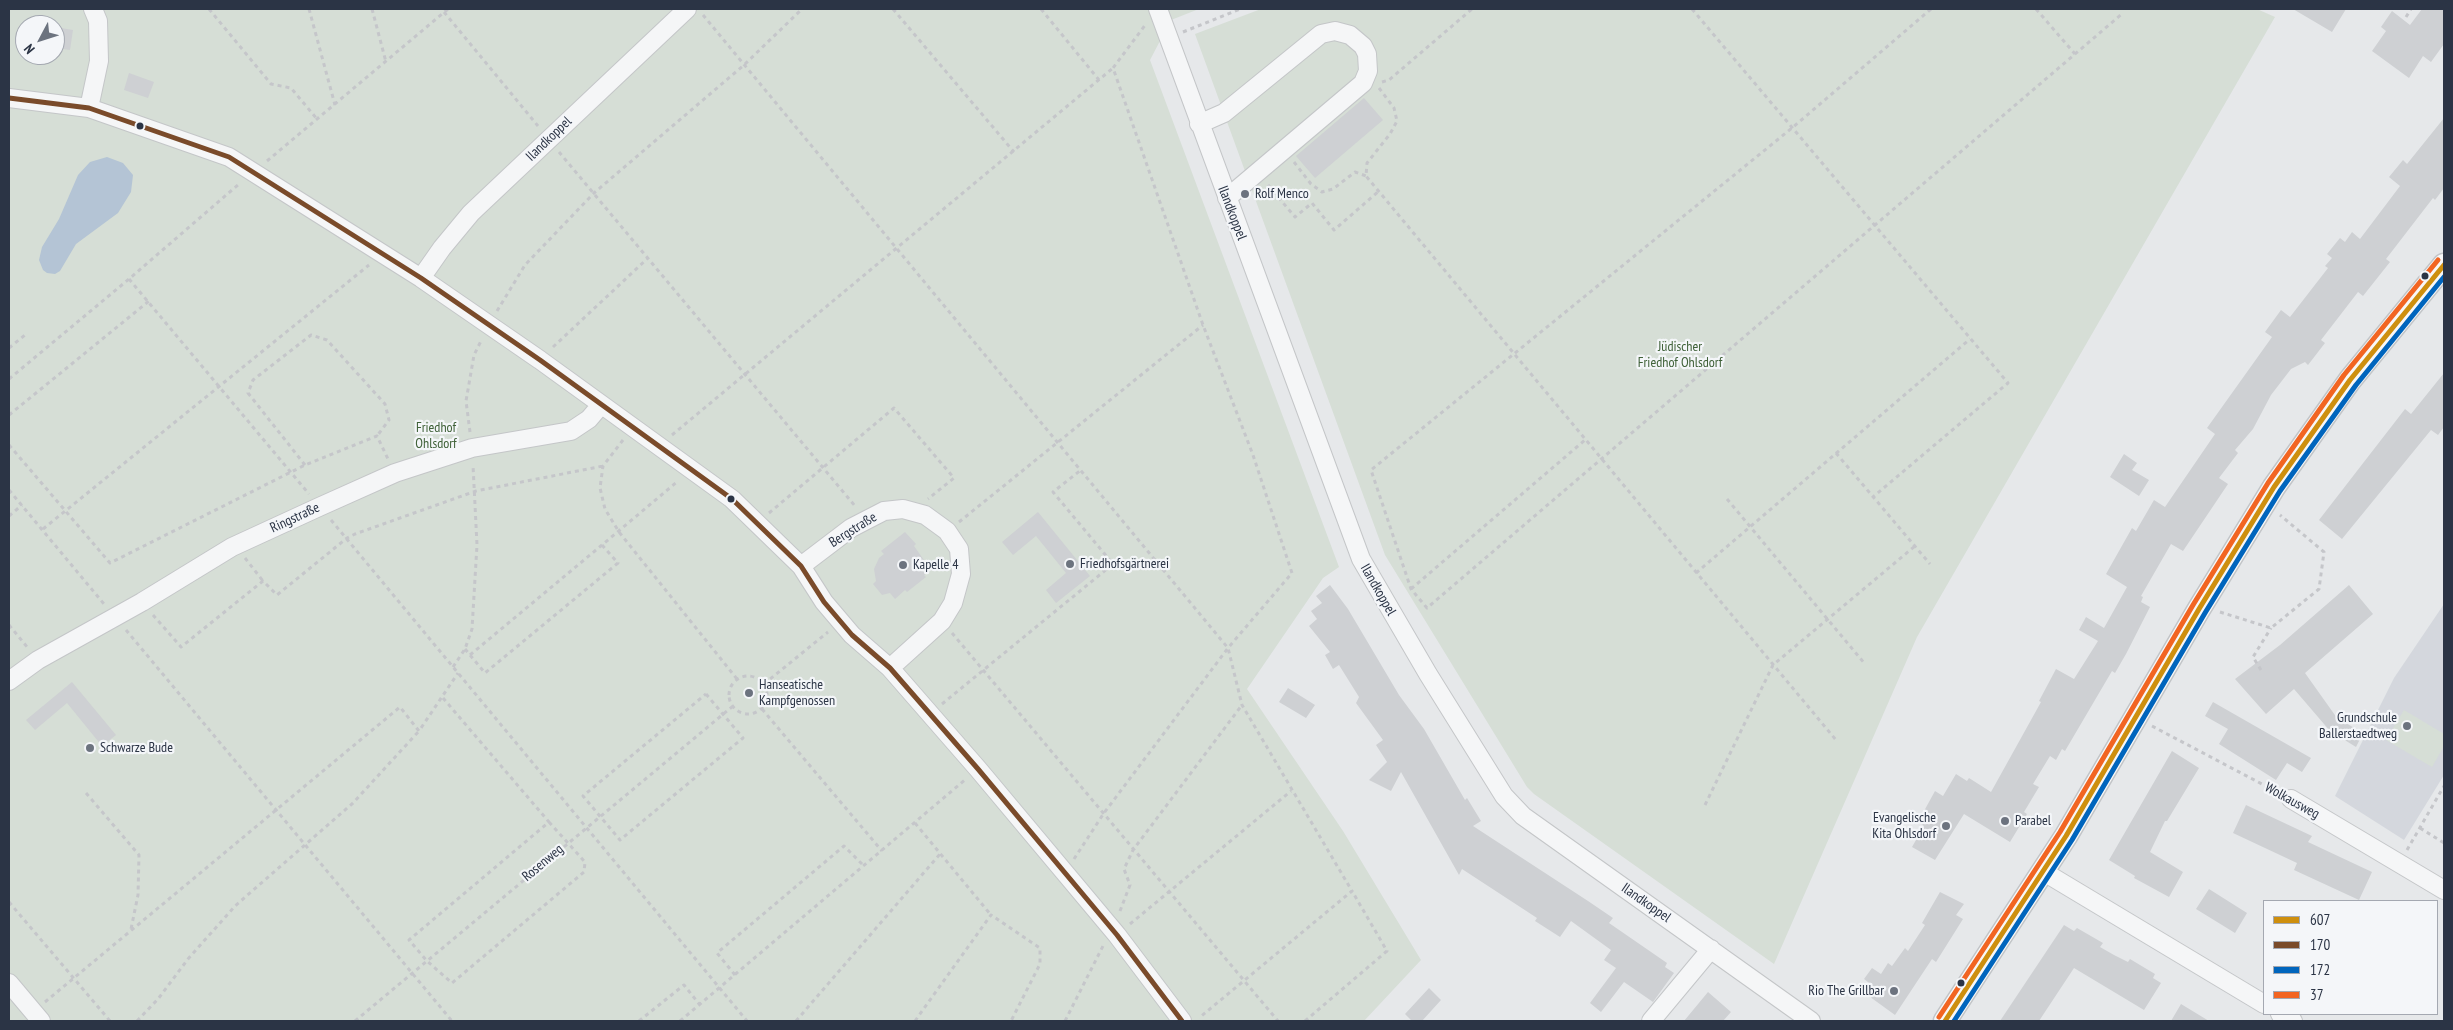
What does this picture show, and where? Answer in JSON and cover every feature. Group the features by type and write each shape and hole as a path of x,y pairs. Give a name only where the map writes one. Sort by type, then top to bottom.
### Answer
{"main road":[{"path":"1945,1021 2044,872 2262,505 2350,380 2444,265"}],"street":[{"path":"89,108 99,60 98,21 93,9"},
{"name":"Ilandkoppel","path":"421,278 442,248 471,213 686,9"},
{"name":"Ilandkoppel","path":"1158,9 1360,559 1428,674 1504,796 1523,816 1811,1021"},
{"path":"1199,124 1224,113 1321,34 1335,31 1350,35 1363,46 1367,54 1368,71 1363,83 1227,198"},
{"path":"9,98 89,108 228,157 421,278 488,326 540,360 600,406 732,499 801,566 824,602 840,622 890,668 978,769 1115,932 1182,1021"},
{"name":"Ringstraße","path":"9,681 38,660 115,618 236,546 320,506 396,473 472,448 571,431 589,419 600,406"},
{"name":"Bergstraße","path":"801,566 851,528 884,511 903,509 913,512 924,516 947,531 958,549 961,574 952,603 942,621 890,668"},
{"name":"Wolkausweg","path":"2291,799 2444,890"},
{"path":"2044,872 2263,1003"},
{"path":"1651,1021 1711,949"},
{"path":"9,983 37,1016"},
{"path":"2282,1015 2293,1021"}],"path":[{"path":"209,9 271,84 291,88 317,120"},
{"path":"309,9 335,105"},
{"path":"372,9 386,62"},
{"path":"9,379 448,9"},
{"path":"698,9 1228,648 1242,705 1387,951 1305,1021"},
{"path":"453,667 465,649 472,629 477,545 476,491 466,401 474,355 488,326 525,265 594,193 744,65 802,9"},
{"path":"893,9 1014,152"},
{"path":"1041,9 1099,80"},
{"path":"659,447 744,373 1014,152 1113,68 1158,9"},
{"path":"1169,38 1240,9"},
{"path":"1366,176 1367,163 1390,134 1397,121 1394,108 1376,84 1388,80 1472,9"},
{"path":"1692,9 2008,383 1873,497"},
{"path":"1931,9 1792,128 1515,355 1371,470 1411,589 1427,608 2123,13"},
{"path":"2036,9 2075,54"},
{"path":"2406,17 2412,9"},
{"path":"444,12 866,520"},
{"path":"1065,872 1104,813 1228,648 1292,573 1253,455 1203,325 1113,68"},
{"path":"1284,150 1311,184 1322,192 1333,189 1355,172 1366,176 1836,740"},
{"path":"1258,173 1295,217 1312,203 1334,230 1379,191"},
{"path":"43,529 221,387 383,254"},
{"path":"540,360 576,323 648,258"},
{"path":"129,279 347,538 747,1021"},
{"path":"9,415 149,302"},
{"path":"947,531 1203,325"},
{"path":"9,348 25,335"},
{"path":"9,444 110,563 305,465 377,436 389,420 385,404 327,340 310,335 253,380 248,393 305,465"},
{"path":"1696,573 1970,339"},
{"path":"757,524 894,408 954,478 913,512"},
{"path":"633,428 603,466 600,488 604,502 619,532 737,679"},
{"path":"377,436 396,473"},
{"path":"1411,589 1586,440"},
{"path":"1836,453 1930,564"},
{"path":"236,546 263,582 277,595 347,538 476,491 603,466"},
{"path":"470,655 691,470"},
{"path":"929,714 1113,564 1053,492 1081,470"},
{"path":"9,490 452,1021"},
{"path":"1727,499 1864,664"},
{"path":"9,516 22,505"},
{"path":"2261,670 2253,657 2271,628 2319,589 2324,552 2285,518 2262,505"},
{"path":"465,649 485,673 618,563 602,545"},
{"path":"1705,805 1773,665 1915,546"},
{"path":"142,602 181,647 263,582"},
{"path":"2199,609 2229,613 2271,628"},
{"path":"942,621 1278,1021"},
{"path":"764,684 840,622"},
{"path":"9,625 38,660"},
{"path":"137,1021 158,999 188,960 235,906 353,802 419,731 444,698 458,673"},
{"path":"749,675 755,676 764,684 768,699 762,709 750,715 737,711 732,706 729,695 733,683 737,679 749,675"},
{"path":"706,694 724,714 743,738 620,840 583,796 706,694"},
{"path":"444,698 585,862 584,872 452,983 427,961 409,940 550,822"},
{"path":"1065,1021 1115,932 1130,884 1124,869 1134,850 1242,705"},
{"name":"Rosenweg","path":"355,1021 732,706"},
{"path":"37,1016 74,979 131,930 277,811 400,707 419,731"},
{"path":"762,709 882,851"},
{"name":"Wolkausweg","path":"2137,718 2291,799"},
{"path":"680,1021 978,769"},
{"path":"2399,863 2444,789"},
{"path":"1115,932 1169,892 1292,791"},
{"path":"86,793 139,855 138,895 131,930"},
{"path":"915,823 991,915 1040,948 1040,964 1012,1021"},
{"path":"2420,828 2444,843"},
{"path":"735,975 717,953 844,846 864,866"},
{"path":"796,1021 940,854"},
{"path":"1194,1021 1352,890"},
{"path":"9,902 110,1021"},
{"path":"916,1021 991,915"},
{"path":"640,1021 684,985 700,1004"}],"shaded area":[{"name":"Grundschule Ballerstaedtweg","path":"2444,604 2444,775 2404,840 2335,796 2394,678"}],"green space":[{"name":"Friedhof Ohlsdorf","path":"9,9 1199,9 1171,20 1150,60 1339,567 1323,578 1247,689 1343,831 1421,960 1364,1021 9,1021"},
{"name":"Jüdischer Friedhof Ohlsdorf","path":"1261,9 2257,9 2275,17 1917,637 1774,964 1534,794 1527,787 1385,555 1195,34"},
{"path":"2404,710 2444,734 2444,746 2432,767 2386,740"}],"water":[{"path":"107,157 123,163 133,175 131,192 118,213 76,244 60,271 55,274 47,273 43,270 39,260 42,247 59,219 78,175 90,162"}],"building":[{"path":"2293,9 2346,9 2332,32"},
{"path":"2422,9 2444,9 2444,44 2431,62 2423,56 2409,78 2372,51 2386,31 2381,27 2392,11 2410,25"},
{"path":"65,29 73,30 70,50 65,49"},
{"path":"129,73 154,82 148,98 124,90"},
{"path":"1364,98 1383,120 1315,178 1296,156"},
{"path":"2444,118 2444,188 2435,200 2433,198 2386,259 2390,262 2363,296 2358,292 2321,340 2325,343 2308,365 2305,362 2291,369 2271,395 2253,429 2235,450 2238,453 2219,478 2228,484 2183,551 2171,544 2141,596 2143,597 2141,602 2150,607 2126,654 2115,673 2112,671 2065,751 2062,749 2056,760 2050,756 2033,784 2039,787 2024,812 2027,814 2010,842 1964,814 1935,860 1912,847 1924,826 1918,822 1935,791 1943,796 1956,774 1967,781 1969,778 1991,792 2041,702 2039,701 2056,669 2074,679 2098,641 2079,630 2086,617 2104,628 2127,587 2106,574 2132,528 2136,531 2154,500 2165,507 2215,434 2207,428 2272,337 2265,332 2281,310 2290,317 2328,268 2325,266 2332,258 2327,254 2340,238 2345,242 2352,232 2360,239 2400,186 2389,177 2403,160 2407,164"},
{"path":"2444,373 2444,427 2438,435 2431,430 2342,539 2319,520 2405,409 2411,414"},
{"path":"2124,454 2137,463 2132,470 2149,480 2139,496 2110,477"},
{"name":"Friedhofsgärtnerei","path":"1038,512 1090,576 1056,603 1046,590 1066,573 1036,536 1013,555 1002,542"},
{"name":"Kapelle 4","path":"905,532 916,544 914,546 931,570 924,575 926,577 907,592 905,590 895,599 890,593 882,595 873,584 876,581 874,569 879,558 884,554 881,551"},
{"path":"1330,585 1348,609 1399,695 1424,729 1465,800 1467,798 1481,821 1473,826 1613,918 1609,923 1667,963 1665,967 1674,973 1653,1002 1624,982 1601,1012 1590,1003 1616,968 1604,960 1611,950 1571,921 1560,937 1535,921 1537,918 1462,869 1459,875 1401,772 1391,791 1369,780 1387,762 1376,745 1383,740 1356,703 1359,697 1339,665 1333,669 1325,655 1330,652 1309,626 1317,619 1311,611 1322,603 1316,596"},
{"path":"2349,585 2373,614 2305,673 2337,718 2363,733 2356,747 2330,731 2294,689 2266,714 2235,679 2280,645"},
{"path":"72,682 116,735 102,746 67,703 35,730 26,720"},
{"path":"1288,688 1315,705 1306,718 1279,702"},
{"path":"2213,702 2311,758 2302,772 2287,763 2276,780 2219,744 2228,729 2205,716"},
{"path":"2172,751 2199,768 2167,821 2165,821 2150,852 2183,872 2169,897 2134,878 2135,876 2109,860"},
{"path":"2246,805 2312,836 2308,842 2372,872 2359,900 2294,870 2297,863 2233,833"},
{"path":"2209,889 2247,913 2235,933 2196,909"},
{"path":"1940,892 1964,904 1956,915 1963,919 1936,962 1932,959 1895,1015 1866,994 1872,985 1864,979 1872,968 1881,974 1888,963 1892,966 1905,948 1908,951 1925,925 1922,923"},
{"path":"2064,925 2074,931 2077,928 2103,943 2100,947 2128,962 2130,959 2155,974 2153,978 2161,983 2144,1010 2074,968 2039,1021 2000,1021"},
{"path":"1429,988 1441,1000 1422,1021 1412,1021 1405,1014"},
{"path":"1708,992 1731,1012 1723,1021 1684,1021"},
{"path":"2181,1004 2209,1021 2171,1021"}],"transit line":[{"name":"170","path":"9,98 89,108 229,157 421,278 540,360 732,499 801,566 824,602 852,635 890,668 978,769 1117,935 1182,1021"},
{"name":"37","path":"1939,1017 2060,832 2193,605 2268,483 2344,375 2438,260"},
{"name":"607","path":"1945,1021 2066,836 2199,609 2274,487 2350,380 2444,265"},
{"name":"172","path":"1954,1021 2072,840 2205,613 2280,491 2356,385 2444,277"}],"place":[{"name":"Rolf Menco","path":"1245,194"},
{"name":"Friedhofsgärtnerei","path":"1070,564"},
{"name":"Kapelle 4","path":"903,565"},
{"name":"Hanseatische Kampfgenossen","path":"749,693"},
{"name":"Grundschule Ballerstaedtweg","path":"2407,726"},
{"name":"Schwarze Bude","path":"90,748"},
{"name":"Parabel","path":"2005,821"},
{"name":"Evangelische Kita Ohlsdorf","path":"1946,826"},
{"name":"Rio The Grillbar","path":"1894,991"}]}
